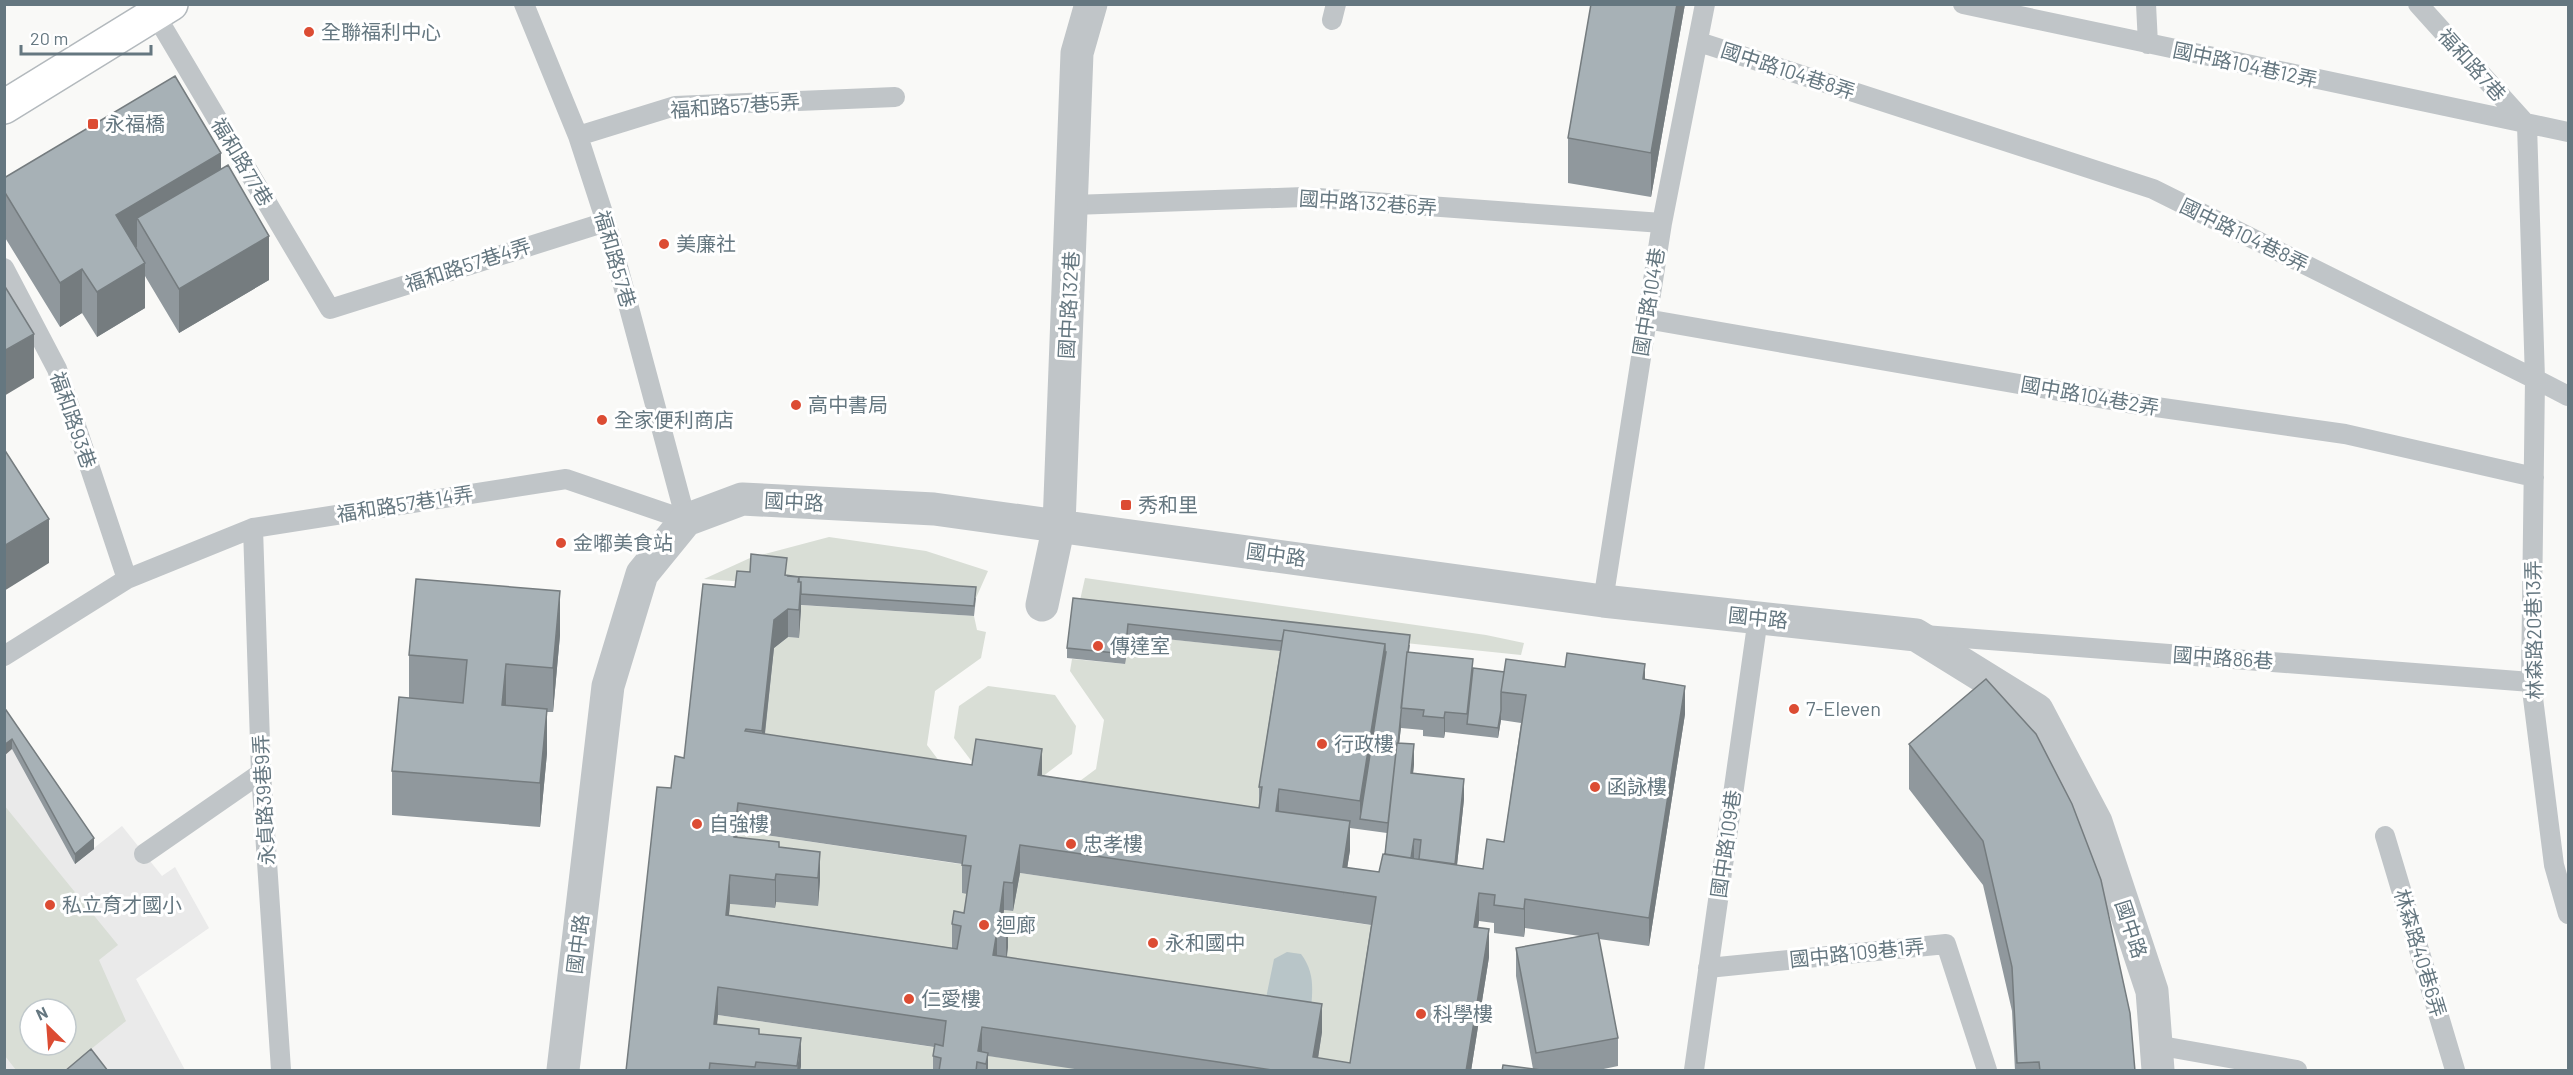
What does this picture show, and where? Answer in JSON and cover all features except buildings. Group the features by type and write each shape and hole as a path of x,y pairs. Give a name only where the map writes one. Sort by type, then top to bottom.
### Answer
{"street":[{"name":"國中路132巷","path":"1042,605 1059,525 1077,53 1090,4"},
{"path":"4,107 163,10"},
{"name":"國中路","path":"563,1071 608,686 642,574 686,520 742,499 934,509 1603,601 1916,635 2037,710 2096,822 2152,991 2157,1058"}],"lane":[{"name":"福和路57巷","path":"524,4 578,135 606,222 686,520"},
{"name":"國中路104巷","path":"1603,601 1662,224 1705,4"},
{"name":"國中路104巷12弄","path":"1964,4 2568,132"},
{"path":"2146,4 2148,44"},
{"name":"福和路7巷","path":"2418,4 2527,125"},
{"name":"福和路77巷","path":"163,10 330,309"},
{"name":"國中路104巷8弄","path":"1699,42 2153,189 2568,396"},
{"name":"福和路57巷5弄","path":"578,135 675,106 895,97"},
{"path":"2527,125 2535,379"},
{"name":"國中路132巷6弄","path":"1073,205 1304,198 1662,224"},
{"name":"福和路57巷4弄","path":"330,309 606,222"},
{"name":"福和路93巷","path":"4,268 57,369 127,579"},
{"name":"國中路104巷2弄","path":"1646,319 2128,403 2345,434 2534,477"},
{"name":"林森路20巷13弄","path":"2535,379 2531,682 2554,865 2568,914"},
{"name":"福和路57巷14弄","path":"4,656 127,579 253,528 566,479 686,520"},
{"name":"永貞路39巷9弄","path":"253,528 261,774 281,1071"},
{"name":"國中路109巷","path":"1694,1071 1758,618"},
{"name":"國中路86巷","path":"1916,635 2531,682"},
{"path":"144,854 261,774"},
{"name":"林森路40巷6弄","path":"2385,836 2456,1071"},
{"name":"國中路109巷1弄","path":"1708,968 1946,944 1987,1071"},
{"path":"2157,1058 2297,1071"}],"shaded area":[{"path":"829,537 926,551 988,571 976,598 704,579 750,558"},
{"path":"1085,578 1486,635 1524,643 1521,655 1078,609"},
{"path":"799,605 974,616 977,630 986,632 981,658 935,691 927,745 962,791 762,759 774,648 788,637 799,638 801,611"},
{"path":"1128,635 1386,662 1259,815 1049,804 1096,769 1104,720 1070,671 1072,659 1125,664"},
{"path":"988,686 1055,695 1076,726 1072,754 1042,777 976,767 954,738 959,706"},
{"name":"私立育才國小","path":"4,722 94,848 122,826 162,876 175,867 209,928 136,979 185,1070 5,1070"},
{"path":"4,805 118,945 99,960 126,1021 65,1070 16,1070 5,1056"},
{"path":"738,831 966,865 971,895 953,952 726,943 730,904 775,908 776,902 818,905 820,880 734,866"},
{"path":"1020,873 1376,926 1353,1070 1316,1070 1322,1032 997,959 1004,910 1013,911"},
{"path":"1287,952 1301,954 1308,967 1312,987 1311,1008 1266,998 1274,959"},
{"path":"718,1015 946,1049 943,1070 800,1070 800,1066 714,1052"},
{"path":"982,1055 1088,1070 980,1070"}],"place":[{"name":"全聯福利中心","path":"309,32"},
{"name":"永福橋","path":"93,124"},
{"name":"美廉社","path":"664,244"},
{"name":"高中書局","path":"796,405"},
{"name":"全家便利商店","path":"602,420"},
{"name":"秀和里","path":"1126,505"},
{"name":"金嘟美食站","path":"561,543"},
{"name":"傳達室","path":"1098,646"},
{"name":"7-Eleven","path":"1794,709"},
{"name":"行政樓","path":"1322,744"},
{"name":"函詠樓","path":"1595,787"},
{"name":"自強樓","path":"697,824"},
{"name":"忠孝樓","path":"1071,844"},
{"name":"私立育才國小","path":"50,905"},
{"name":"迴廊","path":"984,925"},
{"name":"永和國中","path":"1153,943"},
{"name":"仁愛樓","path":"909,999"},
{"name":"科學樓","path":"1421,1014"}]}
